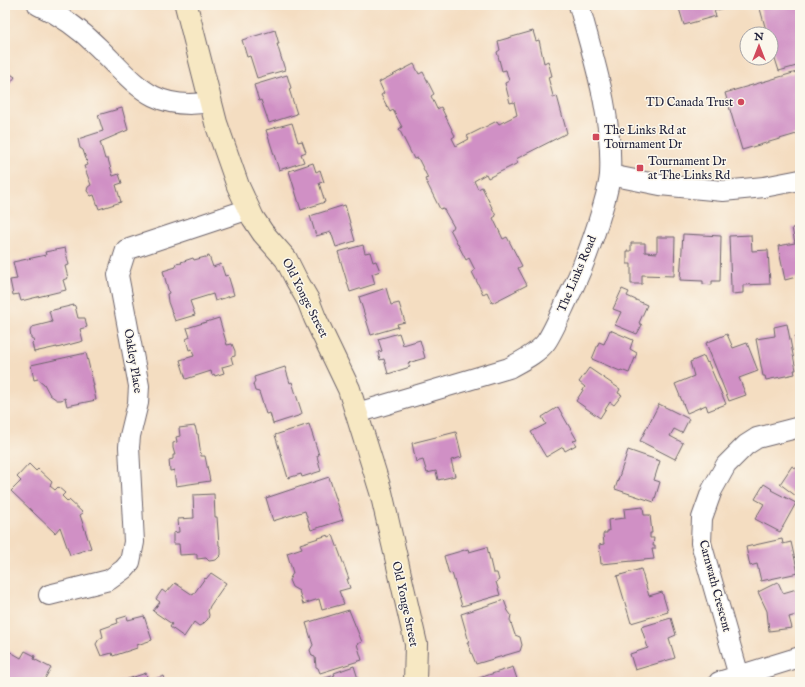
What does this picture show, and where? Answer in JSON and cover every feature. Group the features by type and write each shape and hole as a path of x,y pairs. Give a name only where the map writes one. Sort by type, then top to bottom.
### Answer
{"street":[{"path":"38,5 50,10 82,33 97,46 123,74 153,96 165,102 175,104 194,105 211,102"},
{"name":"Old Yonge Street","path":"186,5 221,139 238,186 263,233 286,259 308,300 349,389 380,492 416,644 415,682"},
{"name":"The Links Road","path":"357,413 509,368 523,360 546,342 575,284 595,233 610,175 608,130 604,101 579,5"},
{"path":"610,175 660,185 724,191 764,187 800,180"},
{"name":"Oakley Place","path":"49,595 110,580 130,562 134,542 129,442 138,403 140,386 118,275 126,250 249,209"},
{"name":"Carnwath Crescent","path":"739,676 701,543 702,518 712,490 726,465 746,445 757,438 800,427"},
{"path":"719,682 800,656"}],"building":[{"path":"678,5 734,5 714,11 716,16 684,25"},
{"path":"759,5 800,5 800,65 779,71 777,66 779,66 779,26 765,26"},
{"path":"275,30 279,44 277,44 285,70 257,78 250,56 247,57 242,40"},
{"path":"533,31 536,41 539,40 544,63 548,61 552,76 548,77 553,98 557,96 567,133 516,159 518,163 488,178 486,174 474,181 478,189 482,187 496,216 493,218 503,239 507,237 522,266 518,268 527,285 492,303 487,292 483,294 472,272 475,270 469,258 466,260 450,229 454,227 443,208 440,209 425,179 428,178 418,158 414,159 399,129 402,127 393,110 390,112 381,95 384,93 379,82 414,64 419,74 423,72 434,94 431,96 437,109 441,107 455,136 452,138 456,146 469,139 467,136 497,121 499,124 517,115 514,102 510,103 505,83 509,81 506,70 502,71 497,52 500,50 498,41"},
{"path":"5,70 15,77 5,90"},
{"path":"800,71 800,133 742,150 725,93"},
{"path":"287,75 291,88 289,89 297,114 269,123 261,100 259,101 254,85"},
{"path":"122,108 128,130 100,142 105,159 108,159 113,176 119,174 122,183 116,185 121,202 99,209 94,195 91,196 87,191 88,187 91,185 84,166 88,165 83,150 80,148 78,139 103,131 98,115"},
{"path":"292,123 298,142 302,141 306,152 301,154 304,162 279,170 266,130"},
{"path":"313,163 316,172 320,170 324,182 319,183 325,202 301,210 289,171"},
{"path":"345,205 355,241 336,247 331,232 316,236 310,216"},
{"path":"800,226 800,276 785,280 778,246 795,243 792,228"},
{"path":"683,234 721,236 720,281 712,281 712,285 703,284 703,281 680,280"},
{"path":"751,235 752,251 768,250 770,284 743,285 743,293 732,294 729,236"},
{"path":"657,237 675,237 674,276 642,275 642,284 631,284 631,264 627,264 627,251 631,251 631,243 645,243 645,252 657,253"},
{"path":"363,245 365,253 370,252 373,262 376,261 380,271 372,274 375,284 350,292 338,252"},
{"path":"65,248 69,265 65,266 68,278 63,280 66,290 21,301 19,294 13,295 10,280 17,279 13,262 46,255 45,252"},
{"path":"209,256 213,267 221,264 225,276 228,275 234,295 215,301 213,294 190,301 195,315 175,321 168,302 167,294 169,293 163,271 176,267 175,264 182,263 181,262 193,258 194,260"},
{"path":"386,288 391,305 399,303 405,322 397,324 398,327 371,335 359,297"},
{"path":"622,289 629,292 627,296 647,305 639,323 642,325 637,334 615,325 621,312 613,309"},
{"path":"74,305 78,318 85,318 87,327 80,329 83,341 34,352 32,343 35,340 31,338 30,331 32,327 52,322 49,311"},
{"path":"219,318 227,345 232,344 235,351 235,356 231,357 233,364 222,367 224,373 215,376 214,374 212,375 211,371 186,379 180,360 194,356 192,349 189,350 186,339 190,337 187,328"},
{"path":"787,324 796,370 794,370 795,374 766,380 765,376 763,376 756,339 775,336 774,327"},
{"path":"610,330 633,340 630,349 637,353 629,373 620,371 592,359 599,342 604,344"},
{"path":"399,333 403,345 420,340 425,358 408,363 410,367 388,374 384,359 380,360 378,352 382,351 378,339"},
{"path":"727,334 733,348 747,343 758,371 739,378 746,395 729,401 706,343"},
{"path":"795,336 800,336 800,356 799,356"},
{"path":"86,353 96,400 67,406 65,398 57,400 50,395 44,384 38,379 34,380 31,365"},
{"path":"704,356 726,404 708,411 706,405 687,413 675,384 694,376 690,362"},
{"path":"285,367 290,383 292,382 302,413 301,415 273,424 270,413 266,414 259,392 255,391 253,384 255,381 254,377"},
{"path":"589,368 620,389 618,393 622,395 614,405 610,402 600,418 576,401 585,387 579,382"},
{"path":"659,404 689,419 682,433 674,429 670,436 683,443 675,459 640,441"},
{"path":"558,407 577,440 573,441 576,445 565,451 563,447 546,457 531,432 546,424 542,417"},
{"path":"309,424 319,455 317,456 321,471 302,477 301,474 288,478 275,435"},
{"path":"195,426 198,434 201,456 205,456 210,481 176,486 175,470 170,471 169,460 173,459 173,455 175,455 173,443 177,442 176,437 180,436 179,428"},
{"path":"456,432 462,457 451,460 455,476 438,480 436,471 427,473 423,460 416,462 412,443"},
{"path":"628,450 660,461 654,480 660,482 654,502 615,489"},
{"path":"29,464 36,471 38,469 52,482 50,486 55,490 58,487 65,493 62,496 68,502 69,500 83,513 80,515 91,548 70,555 60,527 55,533 11,491 21,481 17,477"},
{"path":"792,466 800,471 800,499 780,484"},
{"path":"329,477 343,520 311,530 305,511 273,521 266,498"},
{"path":"764,484 772,489 771,490 796,503 780,532 755,519 764,504 755,499"},
{"path":"214,494 215,517 217,517 221,555 216,560 209,561 206,558 197,559 197,554 180,555 179,544 173,544 173,533 179,532 178,519 194,518 193,495"},
{"path":"643,507 644,515 650,515 652,533 650,533 650,538 654,538 653,546 655,546 655,549 652,549 654,559 601,564 599,545 604,544 603,535 609,531 608,520 625,518 624,509"},
{"path":"328,535 329,537 333,535 349,579 347,579 350,588 339,591 344,604 322,610 319,599 303,604 299,591 292,587 289,580 293,573 287,553 302,548 300,544"},
{"path":"782,539 783,544 791,542 798,573 761,581 757,564 750,566 746,547"},
{"path":"487,547 493,573 497,573 499,580 496,582 500,595 462,606 452,573 449,574 444,556 468,549 469,552"},
{"path":"641,569 649,596 662,592 668,612 631,623 617,576"},
{"path":"211,573 226,583 210,606 208,611 208,619 199,626 194,622 184,637 170,627 172,624 153,611 160,602 156,599 162,590 166,593 175,583 193,595 205,578 206,579"},
{"path":"778,582 783,593 800,588 800,614 789,617 792,628 769,631 767,611 758,592"},
{"path":"504,600 511,615 510,620 515,635 520,637 522,645 520,651 476,664 467,642 469,642 461,614"},
{"path":"349,610 362,642 357,644 362,660 320,673 316,667 315,657 312,656 310,650 313,645 306,623"},
{"path":"127,616 128,620 144,616 152,640 137,645 137,648 113,656 112,653 101,656 96,644 99,639 103,637 101,629 118,623 117,619"},
{"path":"671,618 676,635 669,638 675,658 635,670 630,654 648,648 641,627"},
{"path":"9,651 21,658 25,651 35,656 34,659 51,668 43,682 5,682 5,659"},
{"path":"354,666 359,682 313,682 335,675 334,673"},
{"path":"513,667 518,682 470,681"},
{"path":"146,673 148,681 164,676 166,682 119,682"}],"place":[{"name":"TD Canada Trust","path":"741,102"},
{"name":"The Links Rd at Tournament Dr","path":"596,137"},
{"name":"Tournament Dr at The Links Rd","path":"640,168"}]}
